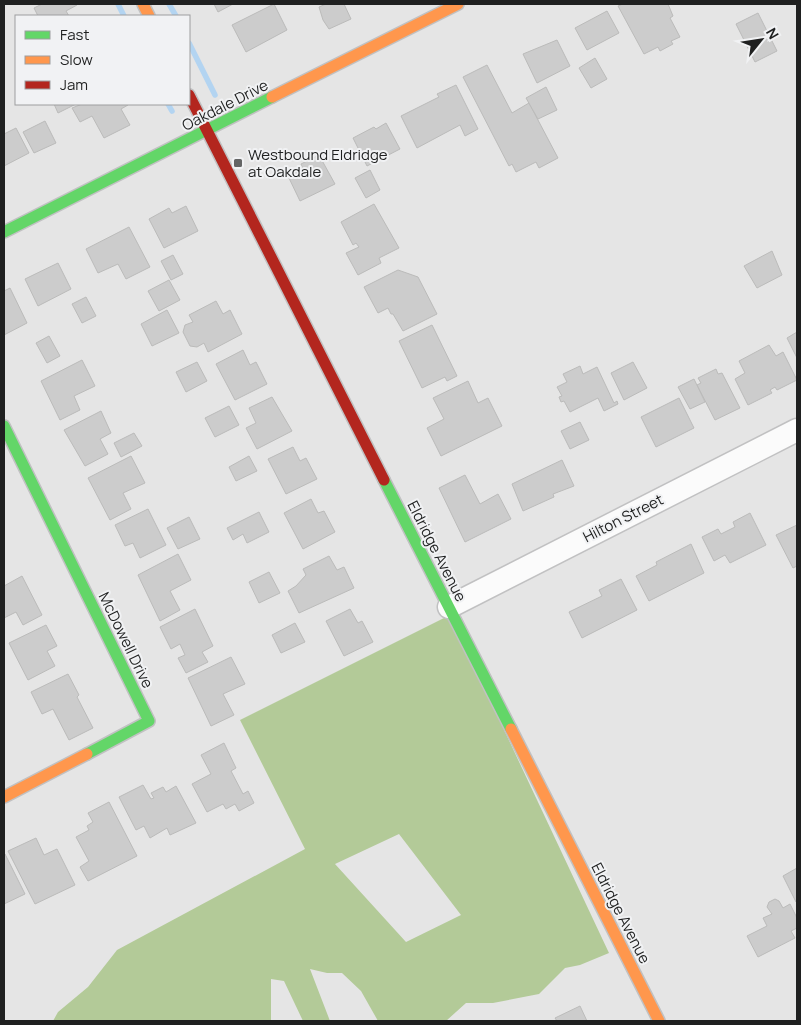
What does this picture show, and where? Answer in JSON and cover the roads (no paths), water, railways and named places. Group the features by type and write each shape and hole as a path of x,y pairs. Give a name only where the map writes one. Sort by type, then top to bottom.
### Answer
{"street":[{"name":"Oakdale Drive","path":"4,232 458,4"},
{"name":"Eldridge Avenue","path":"190,97 659,1021"},
{"name":"McDowell Drive","path":"4,426 149,721 4,797"},
{"name":"Hilton Street","path":"449,606 797,430"}],"waterway":[{"path":"118,4 124,15"},
{"path":"169,4 175,15"},
{"path":"190,45 215,95"},
{"path":"169,105 172,111"}],"place":[{"name":"Westbound Eldridge at Oakdale","path":"238,163"}]}
